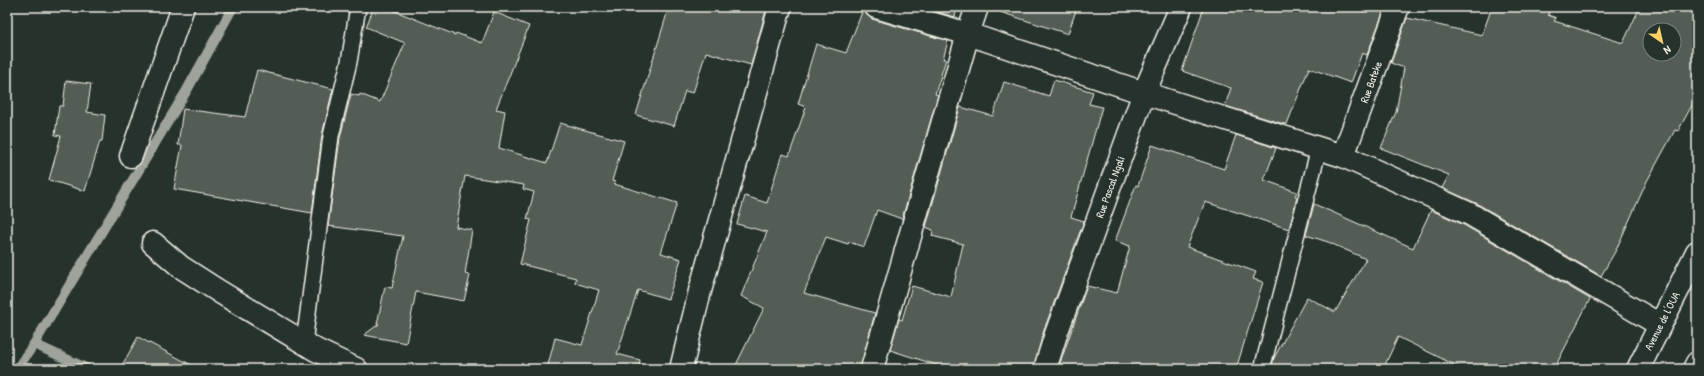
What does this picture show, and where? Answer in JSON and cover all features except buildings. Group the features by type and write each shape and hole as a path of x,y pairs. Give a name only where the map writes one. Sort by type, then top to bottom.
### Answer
{"street":[{"path":"131,156 183,7"},
{"path":"681,369 700,291 780,7"},
{"path":"876,7 968,34 1144,93 1343,156 1470,214 1660,325"},
{"path":"872,369 977,7"},
{"name":"Rue Pascal Ngali","path":"1045,369 1056,334 1144,93 1181,7"},
{"name":"Rue Bateke","path":"1343,156 1398,7"},
{"path":"153,243 181,267 316,350 356,369"},
{"name":"Avenue de l'OUA","path":"1638,369 1697,252"},
{"path":"1694,369 1697,363"}],"lane":[{"path":"304,343 331,136 349,62 358,7"},
{"path":"1262,369 1319,148"}],"waterway":[{"path":"17,369 34,344 187,90 233,7"},
{"path":"34,344 88,369"}]}
